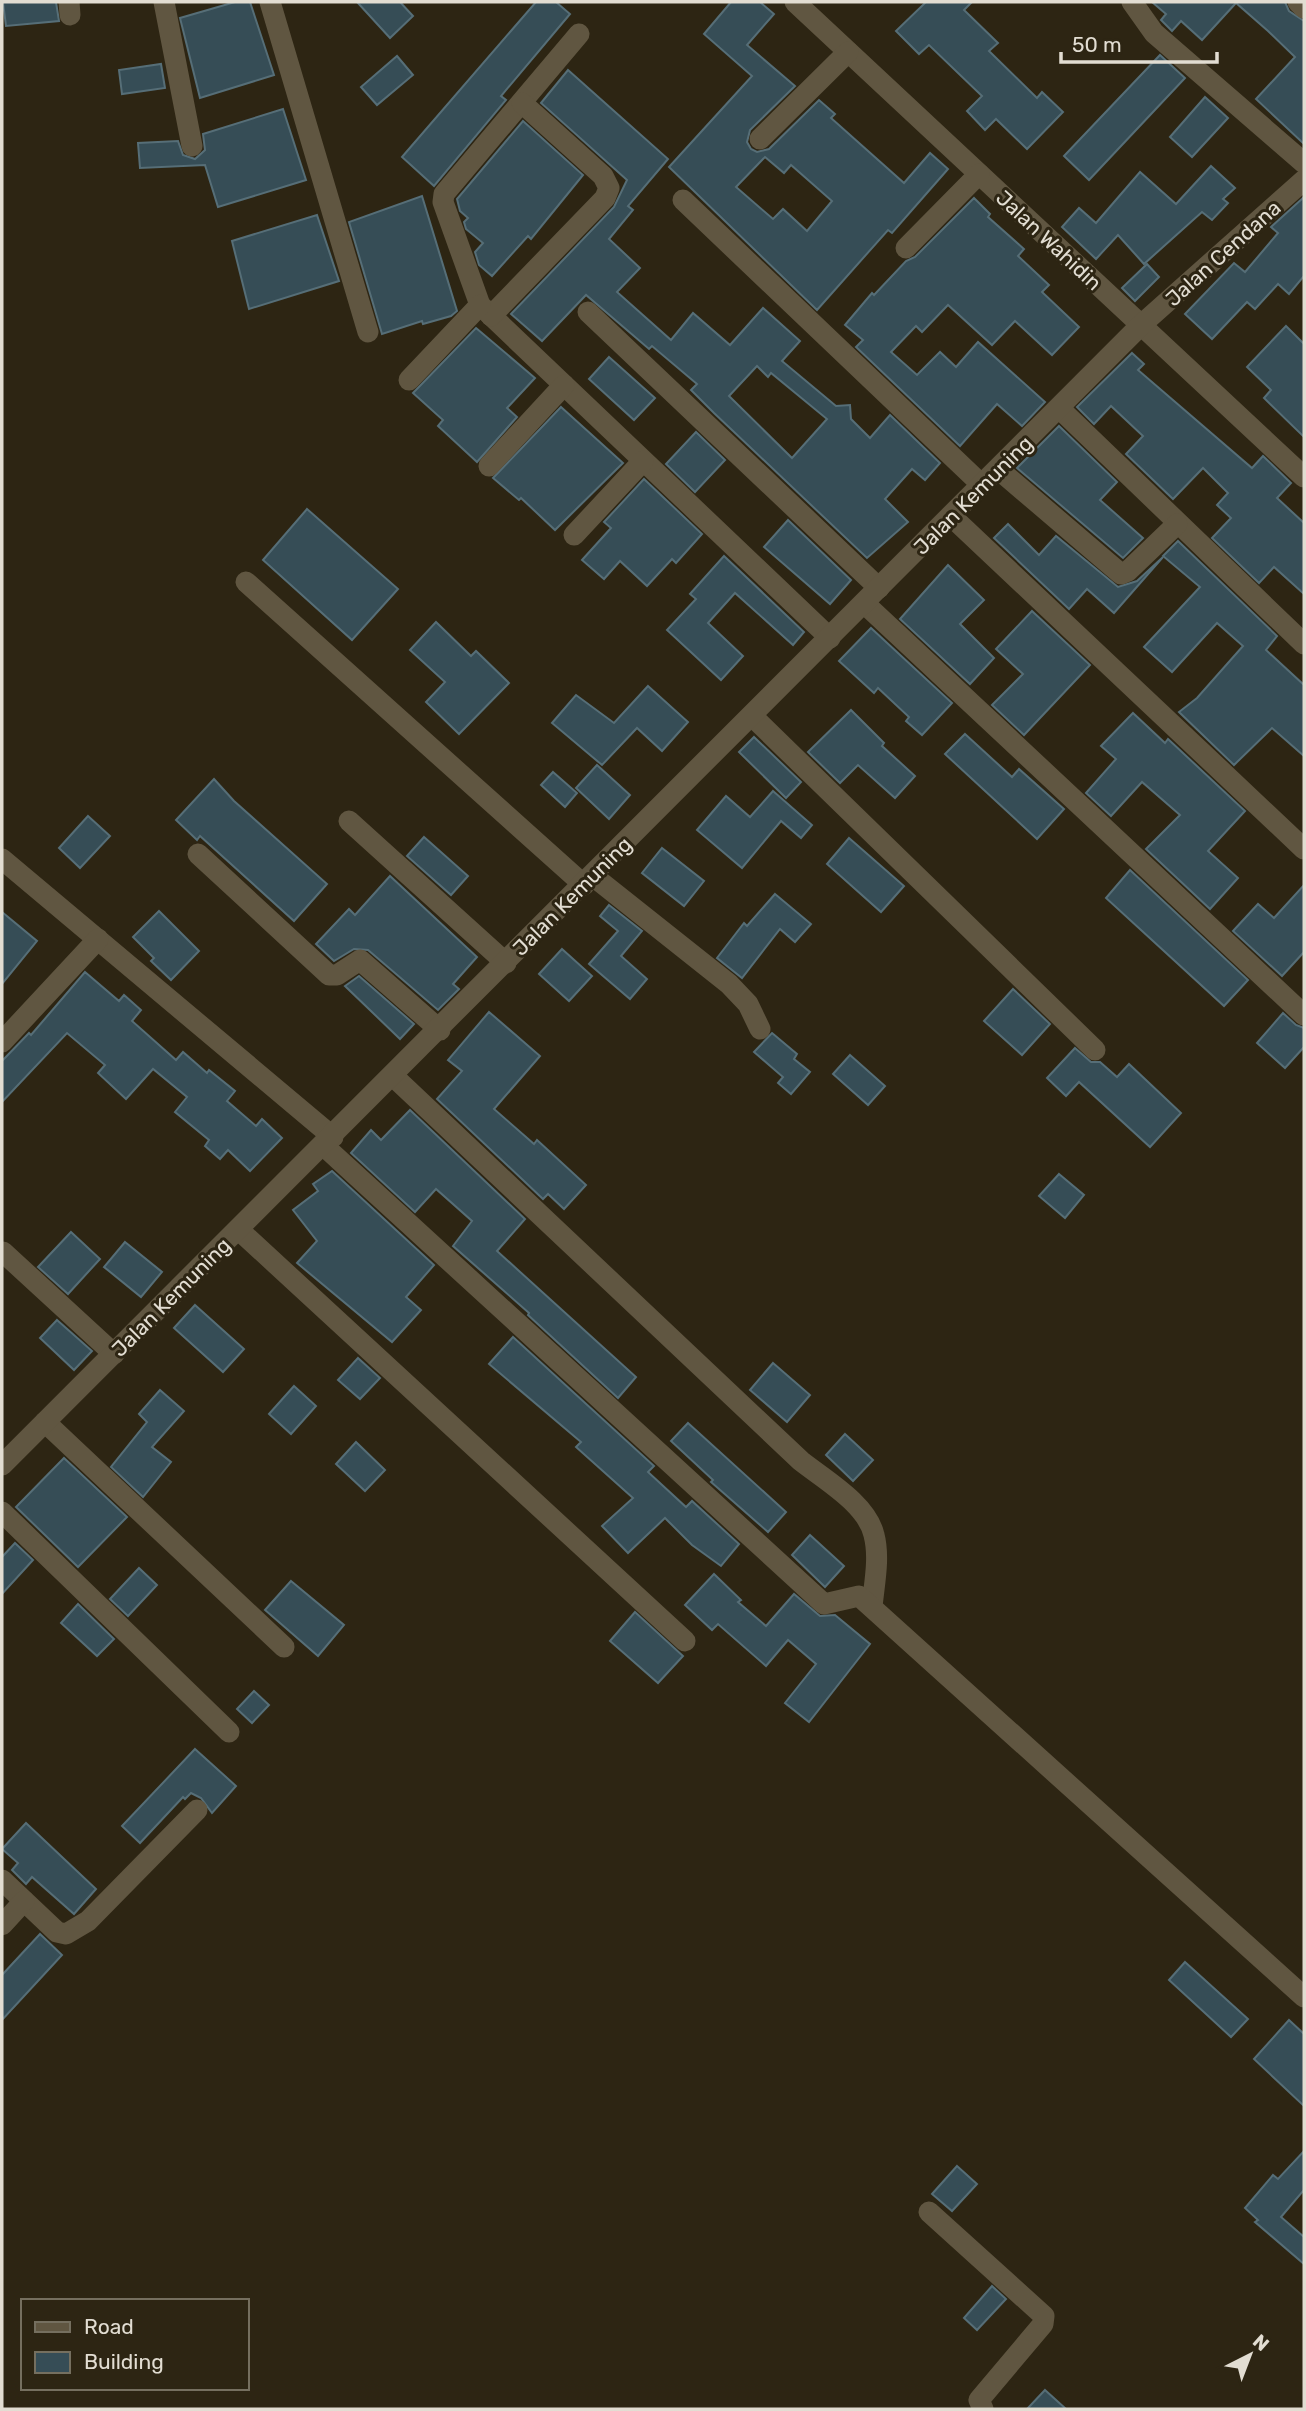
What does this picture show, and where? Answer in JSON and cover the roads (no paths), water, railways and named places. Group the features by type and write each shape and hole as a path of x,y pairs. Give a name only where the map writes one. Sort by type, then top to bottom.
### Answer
{"street":[{"path":"164,2 192,146"},
{"path":"270,2 368,332"},
{"name":"Jalan Wahidin","path":"795,2 1304,477"},
{"path":"1132,2 1154,33 1304,163"},
{"path":"1298,2 1304,8"},
{"path":"579,34 444,194 443,202 486,310 830,638"},
{"path":"760,139 848,52"},
{"path":"408,380 605,198 609,188 603,176 522,103"},
{"path":"906,248 979,174"},
{"name":"Jalan Cendana","path":"1141,325 1304,180"},
{"path":"683,200 982,485"},
{"path":"588,312 879,588"},
{"name":"Jalan Kemuning","path":"2,1465 329,1141 1141,325"},
{"path":"489,466 564,385"},
{"path":"1059,408 1304,644"},
{"path":"574,536 643,461"},
{"path":"998,469 1121,574 1129,571 1177,524"},
{"path":"951,516 1296,831 1304,849"},
{"path":"246,582 589,880 729,984 748,1004 760,1029"},
{"path":"864,603 1304,1015"},
{"path":"752,716 1095,1050"},
{"path":"349,821 506,963"},
{"path":"198,853 329,975 337,975 360,960 439,1030"},
{"path":"2,859 329,1141 824,1604 855,1594 872,1607 1304,1997"},
{"path":"2,1042 97,939"},
{"path":"393,1076 801,1461 849,1500 866,1518 874,1535 872,1607"},
{"path":"239,1230 685,1641"},
{"path":"3,1252 114,1354"},
{"path":"45,1422 284,1647"},
{"path":"2,1512 229,1732"},
{"path":"2,1880 57,1932 66,1934 77,1930 197,1810"},
{"path":"2,1925 24,1900"},
{"path":"929,2212 1044,2316 1043,2324 979,2400 983,2409"}]}
